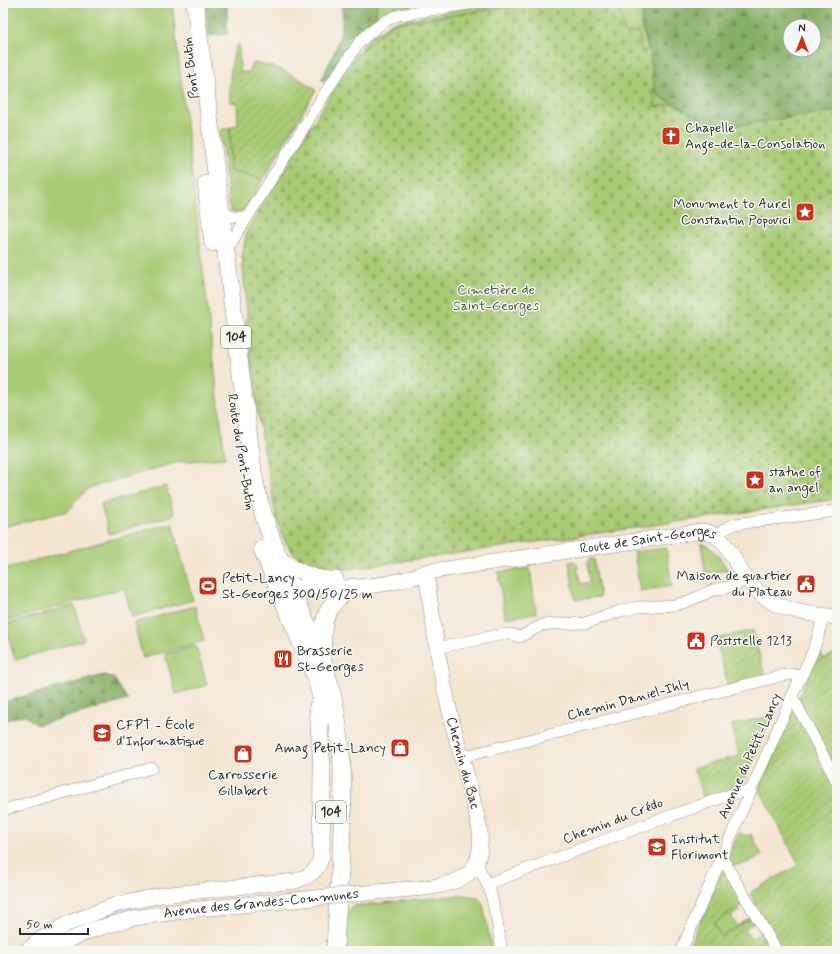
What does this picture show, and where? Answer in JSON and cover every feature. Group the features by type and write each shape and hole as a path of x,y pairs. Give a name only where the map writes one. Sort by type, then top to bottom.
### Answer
{"main road":[{"name":"Pont Butin","path":"183,3 205,132"},
{"name":"Pont Butin","path":"195,3 205,132"},
{"name":"Route du Pont-Butin","path":"205,132 221,211 254,479 265,521 277,556 283,585"},
{"name":"Route du Pont-Butin","path":"205,132 242,474 256,532 283,585 336,710 342,767 342,812 335,951"},
{"path":"321,857 322,770 319,669 322,632 326,614 335,600 353,587"},
{"name":"Route du Pont-Butin","path":"319,669 321,697 330,764 331,804 325,951"}],"street":[{"path":"226,251 329,87 358,44 376,28 388,20 414,8 474,3"},
{"path":"221,211 232,217 247,217"},
{"path":"718,537 723,530 735,524 837,511"},
{"name":"Route de Saint-Georges","path":"283,585 353,587 404,580 426,572 696,531 708,532 718,537 725,544 747,580 766,598 782,607 800,613 830,616"},
{"name":"Route de Saint-Georges","path":"277,556 301,572 311,576 328,579 345,579 403,570 426,572"},
{"name":"Chemin du Bac","path":"426,572 437,648 447,700 479,822 480,849 476,862"},
{"path":"437,648 504,634 511,634 520,637 542,625 585,623 620,611 639,607 676,604 690,600 713,590 733,586 747,580"},
{"name":"Avenue du Petit-Lancy","path":"681,951 792,696 811,656 820,629 830,616"},
{"name":"Chemin Daniel-Ihly","path":"462,757 781,676 792,674 801,677"},
{"path":"792,696 837,782"},
{"path":"3,810 152,768"},
{"name":"Chemin du Crédo","path":"487,884 735,793 750,793"},
{"name":"Avenue des Grandes-Communes","path":"26,951 29,947 41,939 67,924 115,905 162,895 295,881 306,877 316,870 321,857"},
{"path":"722,858 777,951"},
{"path":"476,862 487,884 494,907 502,951"},
{"name":"Avenue des Grandes-Communes","path":"44,951 92,930 134,918 188,910 429,887 451,882 469,873 476,862"}],"green space":[{"path":"3,3 172,3 225,458 178,462 88,488 68,511 3,527"},
{"path":"205,3 227,3 227,34 209,36"},
{"path":"341,3 377,3 375,22 327,82 321,80 338,43 342,23"},
{"path":"377,3 410,3 410,9 375,22"},
{"name":"Cimetière de Saint-Georges","path":"544,3 619,3 625,34 639,32 641,51 649,50 654,86 655,107 673,104 690,112 692,123 700,123 701,132 717,128 837,111 837,499 341,570 326,570 313,566 301,560 290,549 282,536 275,510 260,428 246,330 247,315 242,256 247,230 356,55 392,24 520,5"},
{"path":"619,3 645,3 641,24 649,50 641,51 625,34"},
{"path":"645,3 837,3 837,111 717,128 709,126 690,112 657,94 654,86 649,50 641,24"},
{"path":"520,5 392,24 356,55 369,38 393,22 462,9"},
{"path":"236,45 239,45 240,72 250,72 250,67 253,63 271,66 294,76 316,90 263,179 230,171 230,128 238,124 237,103 230,102 229,95 230,74"},
{"path":"654,86 657,94 673,104 655,107"},
{"path":"690,112 709,126 717,128 701,132 692,124"},
{"path":"230,128 230,171 263,179 244,210 239,213 230,211 220,130"},
{"path":"166,486 174,515 109,534 101,504"},
{"path":"172,523 193,600 132,617 124,588 3,622 3,569"},
{"path":"701,543 713,550 728,570 705,573"},
{"path":"666,548 672,586 640,591 634,552"},
{"path":"590,559 594,559 600,597 575,600 569,562 574,561 577,564 580,584 590,582 587,563"},
{"path":"530,568 536,613 505,618 498,572"},
{"path":"74,605 84,640 15,660 8,634 3,635 3,625"},
{"path":"195,606 204,641 143,658 134,623"},
{"path":"753,630 765,677 728,686 716,639"},
{"path":"196,646 207,685 176,694 165,654"},
{"path":"819,650 824,659 837,652 837,776 798,700"},
{"path":"104,675 113,677 128,700 37,725 24,715 3,721 3,702"},
{"path":"795,707 837,788 837,951 779,951 754,907 757,905 750,894 753,892 752,891 799,865 759,788"},
{"path":"773,715 742,786 705,801 693,768 739,756 732,725"},
{"path":"739,833 747,836 751,834 762,855 747,863 731,866 727,858"},
{"path":"722,871 726,871 745,903 714,923 722,937 753,917 755,921 745,929 751,939 761,932 765,937 764,941 767,947 770,947 773,951 687,951"},
{"path":"463,895 477,897 483,904 492,951 343,951 345,914 352,906"},
{"path":"738,907 740,911 731,916 737,926 752,916 753,917 722,937 714,923"}],"place":[{"name":"Chapelle Ange-de-la-Consolation","path":"671,136"},
{"name":"Monument to Aurel Constantin Popovici","path":"805,212"},
{"name":"statue of an angel","path":"755,480"},
{"name":"Maison de quartier du Plateau","path":"806,584"},
{"name":"Petit-Lancy St-Georges 300/50/25 m","path":"208,586"},
{"name":"Poststelle 1213","path":"696,641"},
{"name":"Brasserie St-Georges","path":"283,659"},
{"name":"CFPT - École d'Informatique","path":"102,733"},
{"name":"Amag Petit-Lancy","path":"400,748"},
{"name":"Carrosserie Gillabert","path":"243,754"},
{"name":"Institut Florimont","path":"657,847"}]}
